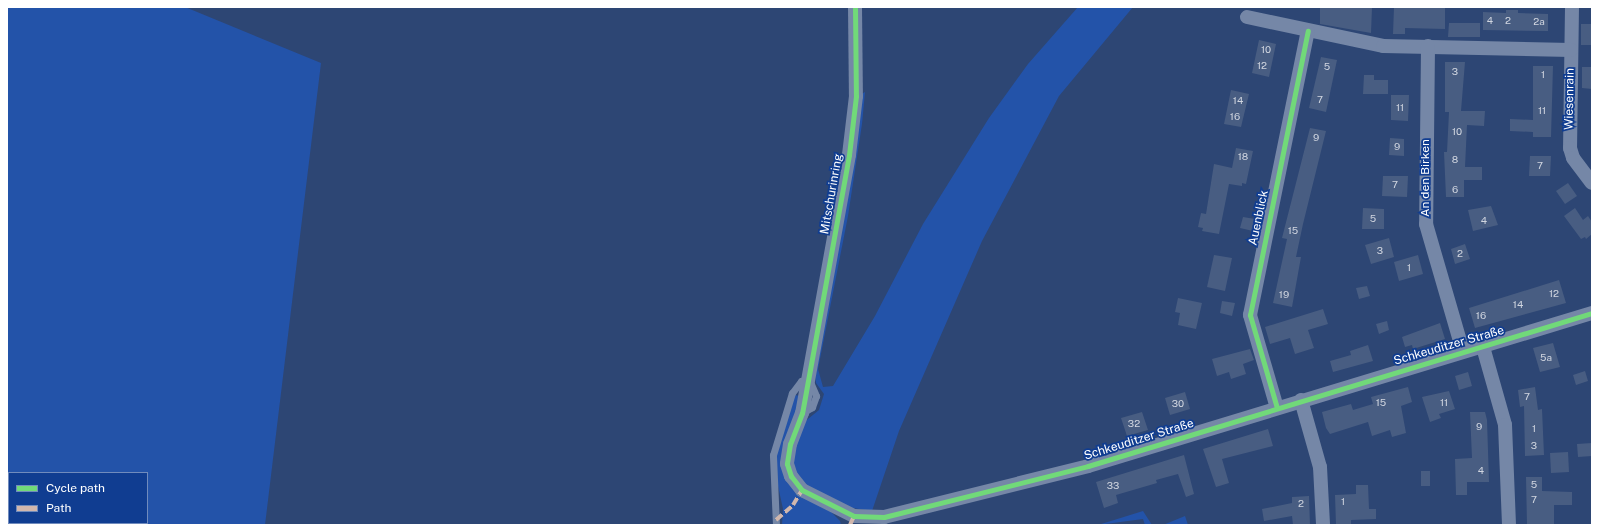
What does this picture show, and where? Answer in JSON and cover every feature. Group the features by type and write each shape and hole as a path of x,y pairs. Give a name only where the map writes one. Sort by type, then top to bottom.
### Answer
{"street":[{"name":"Mitschurinring","path":"806,381 850,155 856,96 855,7"},
{"name":"Wiesenrain","path":"1572,7 1570,148 1573,158 1592,184"},
{"path":"1247,17 1376,45 1571,50"},
{"name":"Auenblick","path":"1277,408 1250,315 1308,31"},
{"name":"An den Birken","path":"1428,46 1426,224 1463,352"},
{"name":"Schkeuditzer Straße","path":"806,381 802,413 788,456 791,476 796,484 807,494 854,516 884,517 1088,466 1301,400 1483,347 1592,313"},
{"path":"1483,347 1505,425 1509,525"},
{"path":"1301,400 1320,467 1323,525"}],"lane":[{"path":"776,525 774,449 792,393 797,384 806,381"}],"shaded area":[{"path":"7,7 185,7 321,63 265,525 7,525"},
{"path":"1078,7 1133,7 1059,96 982,241 899,431 872,511 846,507 810,489 794,471 792,454 803,423 819,410 824,394 816,383 815,376 860,95 865,92 862,124 848,216 818,369 823,387 833,386 875,316 923,224 989,118 1028,64"},
{"path":"795,395 800,396 784,464 840,521 841,525 782,525 783,509 778,486 776,456"},
{"path":"1143,511 1152,525 1145,525 1143,519 1098,525"},
{"path":"1185,516 1188,525 1163,525"}],"building":[{"path":"1320,7 1372,7 1371,33 1320,24"},
{"path":"1394,7 1445,7 1445,29 1405,28 1405,34 1393,34"},
{"path":"1506,10 1518,10 1518,13 1548,14 1548,31 1483,30 1483,12 1506,13"},
{"path":"1449,23 1480,23 1480,37 1448,37"},
{"path":"1581,24 1592,24 1592,45 1581,45"},
{"path":"1259,40 1276,44 1269,77 1252,73"},
{"path":"1321,57 1337,60 1326,112 1309,108"},
{"path":"1445,62 1465,62 1461,111 1485,111 1484,126 1467,125 1465,167 1482,167 1482,180 1464,180 1464,197 1446,197 1444,152 1447,152 1449,112 1445,112"},
{"path":"1533,66 1553,66 1551,137 1533,137 1533,132 1510,131 1510,119 1533,120"},
{"path":"1582,67 1592,67 1592,89 1582,88"},
{"path":"1364,75 1374,75 1374,80 1388,80 1388,94 1363,94"},
{"path":"1231,90 1249,94 1241,127 1224,124"},
{"path":"1391,95 1409,95 1408,121 1391,120"},
{"path":"1310,128 1326,131 1296,257 1301,257 1292,307 1273,303 1287,239 1282,238"},
{"path":"1390,138 1404,139 1404,156 1389,155"},
{"path":"1236,148 1253,151 1246,184 1242,183 1242,186 1229,184 1219,234 1202,231 1203,228 1198,227 1201,213 1206,214 1214,164 1232,168"},
{"path":"1530,156 1551,156 1550,176 1529,176"},
{"path":"1383,176 1408,176 1407,197 1382,196"},
{"path":"1568,183 1577,196 1565,204 1556,191"},
{"path":"1491,206 1498,225 1473,231 1468,210"},
{"path":"1363,208 1384,209 1384,229 1362,229"},
{"path":"1575,208 1583,220 1588,216 1592,222 1592,234 1586,239 1585,237 1581,239 1564,216"},
{"path":"1243,217 1255,219 1253,231 1240,228"},
{"path":"1389,238 1394,257 1371,264 1365,245"},
{"path":"1465,244 1470,259 1455,264 1451,249"},
{"path":"1214,255 1232,258 1225,291 1207,287"},
{"path":"1418,255 1423,274 1399,281 1394,262"},
{"path":"1559,280 1566,303 1475,328 1469,308"},
{"path":"1367,286 1370,296 1359,299 1356,288"},
{"path":"1178,298 1202,303 1196,329 1178,325 1180,313 1175,312"},
{"path":"1222,301 1235,303 1232,316 1220,313"},
{"path":"1323,309 1328,324 1308,330 1314,348 1295,354 1290,338 1270,344 1265,327"},
{"path":"1387,321 1389,330 1379,334 1376,324"},
{"path":"1440,323 1445,339 1413,349 1412,345 1405,347 1402,337"},
{"path":"1553,343 1560,367 1540,372 1533,348"},
{"path":"1368,345 1373,361 1333,372 1330,361 1351,355 1350,351"},
{"path":"1250,349 1254,360 1243,364 1246,374 1231,379 1229,372 1217,376 1212,359"},
{"path":"1585,371 1588,381 1576,385 1573,375"},
{"path":"1468,372 1472,386 1459,390 1455,376"},
{"path":"1408,387 1412,402 1401,406 1406,433 1392,437 1390,430 1372,436 1368,422 1330,434 1326,428 1322,412 1351,404 1353,410 1373,404 1371,397"},
{"path":"1535,387 1538,410 1542,409 1544,455 1525,456 1524,406 1520,407 1518,390"},
{"path":"1449,391 1455,409 1439,414 1441,418 1430,422 1422,397"},
{"path":"1185,392 1190,409 1170,415 1165,398"},
{"path":"1142,412 1148,430 1127,436 1121,418"},
{"path":"1470,412 1485,412 1487,420 1489,482 1467,482 1467,495 1456,495 1455,459 1472,458"},
{"path":"1268,429 1273,446 1222,459 1229,483 1216,487 1203,449"},
{"path":"1592,443 1592,456 1578,457 1577,444"},
{"path":"1568,452 1569,472 1551,473 1550,453"},
{"path":"1184,455 1194,494 1186,497 1178,474 1156,480 1157,483 1116,495 1118,503 1104,508 1096,482"},
{"path":"1421,471 1430,471 1430,486 1421,486"},
{"path":"1526,477 1542,477 1542,491 1572,492 1572,505 1554,505 1554,525 1527,525"},
{"path":"1356,485 1368,485 1369,509 1376,509 1376,519 1351,520 1351,524 1336,525 1335,495 1356,494"},
{"path":"1309,496 1310,525 1293,525 1292,516 1264,521 1262,509 1292,503 1292,497"}],"marked path":[{"path":"776,520 793,505 802,490"},
{"path":"850,525 854,516"}],"cycle path":[{"path":"855,7 856,96 849,155 802,413 790,444 787,464 791,476 802,490 854,516 884,517 1088,466 1592,313"},
{"path":"1277,408 1250,315 1308,31"}]}
